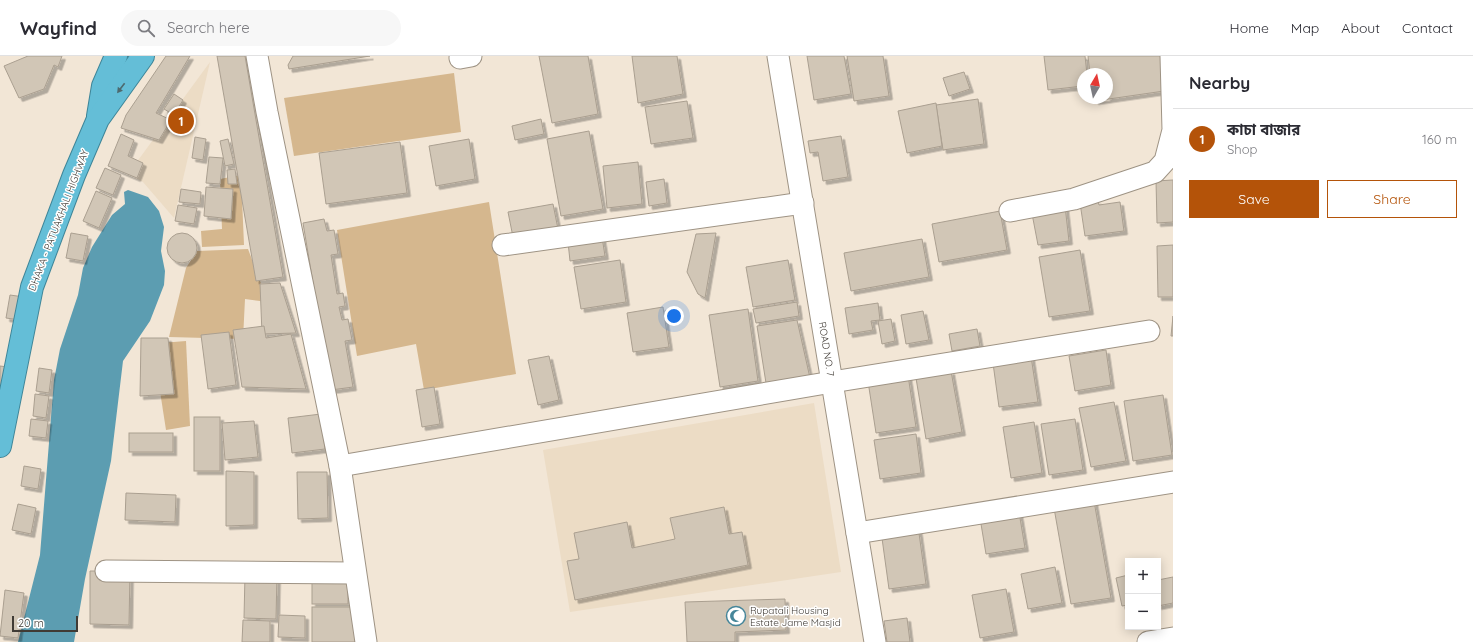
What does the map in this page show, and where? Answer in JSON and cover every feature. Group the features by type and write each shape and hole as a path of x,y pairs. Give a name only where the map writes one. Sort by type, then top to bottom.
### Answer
{"highway":[{"path":"98,119 103,86 116,56"},
{"name":"DHAKA - PATUAKHALI HIGHWAY","path":"0,446 32,287 74,175 98,119 143,56"}],"street":[{"path":"257,56 267,112 340,466 366,642"},
{"name":"ROAD NO. 7","path":"778,56 875,642"},
{"path":"1010,210 1074,199 1155,172 1165,161 1173,130 1171,56"},
{"path":"503,245 803,203"},
{"path":"340,466 832,382 1149,331"},
{"path":"857,533 1173,482"},
{"path":"106,571 355,573"},
{"path":"1148,642 1173,638"}],"shaded area":[{"path":"210,62 174,218 143,182 128,174"},
{"path":"454,73 461,132 294,156 284,98"},
{"path":"241,175 244,245 202,247 201,231 222,229 220,179"},
{"path":"489,202 516,374 424,390 416,344 357,356 337,230"},
{"path":"248,249 268,302 245,299 243,339 169,337 186,268 197,251"},
{"path":"186,341 190,426 166,430 155,359 161,343"},
{"path":"814,403 841,572 570,612 543,450"}],"water":[{"path":"128,190 148,197 159,211 164,227 161,251 165,271 164,285 150,321 123,361 111,461 85,579 74,642 18,642 40,555 54,380 60,349 78,295 83,268 92,247 112,215 125,204 124,192"}],"building":[{"path":"28,56 62,56 58,67 54,65 44,89 19,98 4,66"},
{"path":"166,56 190,56 156,113 171,120 159,140 121,128 126,115"},
{"path":"217,56 245,56 283,277 256,281"},
{"path":"293,56 370,56 289,69 288,65"},
{"path":"539,56 588,56 598,114 552,123"},
{"path":"632,56 677,56 683,94 638,103"},
{"path":"807,56 844,56 851,94 814,100"},
{"path":"847,56 883,56 889,96 854,101"},
{"path":"1044,56 1085,56 1086,68 1077,68 1077,87 1048,90"},
{"path":"1088,56 1166,56 1171,90 1113,98 1113,68 1089,68"},
{"path":"964,72 970,89 949,96 943,78"},
{"path":"174,94 183,100 174,115 164,109"},
{"path":"978,99 984,144 943,150 936,105"},
{"path":"687,101 693,138 651,144 645,107"},
{"path":"936,103 942,146 907,153 898,111"},
{"path":"541,119 544,134 515,140 512,126"},
{"path":"589,131 603,209 561,216 547,139"},
{"path":"121,134 134,140 128,156 143,163 137,178 108,166"},
{"path":"841,136 848,177 823,181 818,152 810,153 808,141"},
{"path":"195,137 206,139 203,160 192,158"},
{"path":"228,139 234,164 225,166 220,141"},
{"path":"469,139 475,179 436,186 429,146"},
{"path":"400,142 407,193 326,204 319,153"},
{"path":"209,157 223,158 220,184 206,183"},
{"path":"638,162 642,204 607,208 603,166"},
{"path":"105,168 121,175 113,195 96,188"},
{"path":"235,169 237,184 228,184 227,170"},
{"path":"664,179 667,203 649,206 646,182"},
{"path":"1173,180 1173,222 1157,223 1156,181"},
{"path":"206,187 233,189 231,219 204,216"},
{"path":"181,189 201,192 200,204 179,202"},
{"path":"96,191 112,198 99,228 83,221"},
{"path":"1029,198 1065,206 1069,241 1038,245"},
{"path":"1098,201 1099,205 1120,202 1124,231 1085,236 1080,203"},
{"path":"553,204 558,229 513,237 508,212"},
{"path":"178,205 197,208 194,224 175,221"},
{"path":"1000,211 1007,250 939,262 932,224"},
{"path":"324,219 327,231 334,230 338,254 331,255 337,294 343,293 345,306 339,307 342,320 348,319 352,340 345,341 353,387 331,390 303,223"},
{"path":"71,233 88,236 83,261 66,258"},
{"path":"182,233 193,237 197,248 193,259 182,263 171,259 167,248 171,237"},
{"path":"716,233 705,298 698,294 687,272 696,234"},
{"path":"602,237 605,256 570,261 568,242"},
{"path":"922,239 929,277 851,291 844,253"},
{"path":"1173,245 1173,297 1158,297 1157,246"},
{"path":"1080,250 1090,311 1049,317 1039,257"},
{"path":"620,260 626,302 581,309 574,267"},
{"path":"788,260 795,300 753,307 746,267"},
{"path":"280,283 296,333 262,334 260,284"},
{"path":"10,295 24,297 20,320 6,318"},
{"path":"797,302 799,316 756,323 753,309"},
{"path":"878,303 880,320 871,321 873,330 849,334 845,308"},
{"path":"663,307 669,347 633,352 627,313"},
{"path":"748,309 758,381 720,387 709,315"},
{"path":"923,311 929,340 906,344 901,315"},
{"path":"1173,316 1173,336 1171,336"},
{"path":"891,319 895,341 882,344 878,321"},
{"path":"797,320 810,378 766,383 757,326"},
{"path":"264,326 266,338 291,334 306,389 242,387 233,330"},
{"path":"977,329 980,346 952,351 949,334"},
{"path":"229,332 236,385 208,389 201,335"},
{"path":"141,338 168,338 174,394 140,396"},
{"path":"1030,350 1038,402 999,407 992,356"},
{"path":"1106,350 1111,385 1075,391 1069,356"},
{"path":"549,356 559,400 538,405 528,360"},
{"path":"0,366 8,367 5,387 0,387"},
{"path":"39,368 52,370 49,393 36,391"},
{"path":"907,369 916,427 876,433 867,375"},
{"path":"951,371 962,432 926,439 916,378"},
{"path":"434,387 440,424 422,427 416,390"},
{"path":"35,394 49,396 46,418 33,416"},
{"path":"1163,395 1172,455 1133,461 1124,401"},
{"path":"1114,402 1126,461 1091,467 1079,408"},
{"path":"321,414 325,449 292,453 288,418"},
{"path":"194,417 220,417 220,471 194,471"},
{"path":"31,419 48,421 46,438 29,436"},
{"path":"1075,419 1083,470 1049,475 1041,424"},
{"path":"254,421 258,457 225,460 222,423"},
{"path":"1034,422 1042,473 1011,478 1003,427"},
{"path":"129,433 173,433 173,452 129,452"},
{"path":"916,434 921,473 880,479 874,440"},
{"path":"24,466 41,469 38,489 21,486"},
{"path":"226,471 254,472 254,525 226,526"},
{"path":"297,472 327,472 328,518 298,519"},
{"path":"126,493 176,495 175,522 125,520"},
{"path":"1094,501 1111,598 1071,604 1054,508"},
{"path":"18,504 36,508 31,534 12,530"},
{"path":"724,507 729,534 742,532 748,565 575,600 567,561 579,559 574,533 627,522 632,548 675,539 670,518"},
{"path":"1019,512 1025,548 986,554 980,518"},
{"path":"918,526 926,584 889,589 881,531"},
{"path":"1055,567 1062,603 1028,609 1021,574"},
{"path":"90,571 130,571 129,625 90,624"},
{"path":"245,574 277,574 276,619 244,618"},
{"path":"1125,576 1125,606 1122,606 1116,578"},
{"path":"312,577 348,577 348,604 312,604"},
{"path":"1173,577 1173,603 1161,605 1161,579"},
{"path":"1006,589 1014,632 980,638 972,595"},
{"path":"5,590 24,593 18,638 0,636"},
{"name":"Rupatali Housing Estate Jame Masjid","path":"785,599 786,630 735,632 735,642 687,642 685,602"},
{"path":"312,607 355,607 355,642 312,642"},
{"path":"279,615 305,616 305,638 278,637"},
{"path":"907,618 910,642 887,642 884,621"},
{"path":"243,620 270,621 270,642 242,642"}],"place":[{"name":"কাচা বাজার","path":"181,121"},
{"name":"Rupatali Housing Estate Jame Masjid","path":"736,616"}]}
